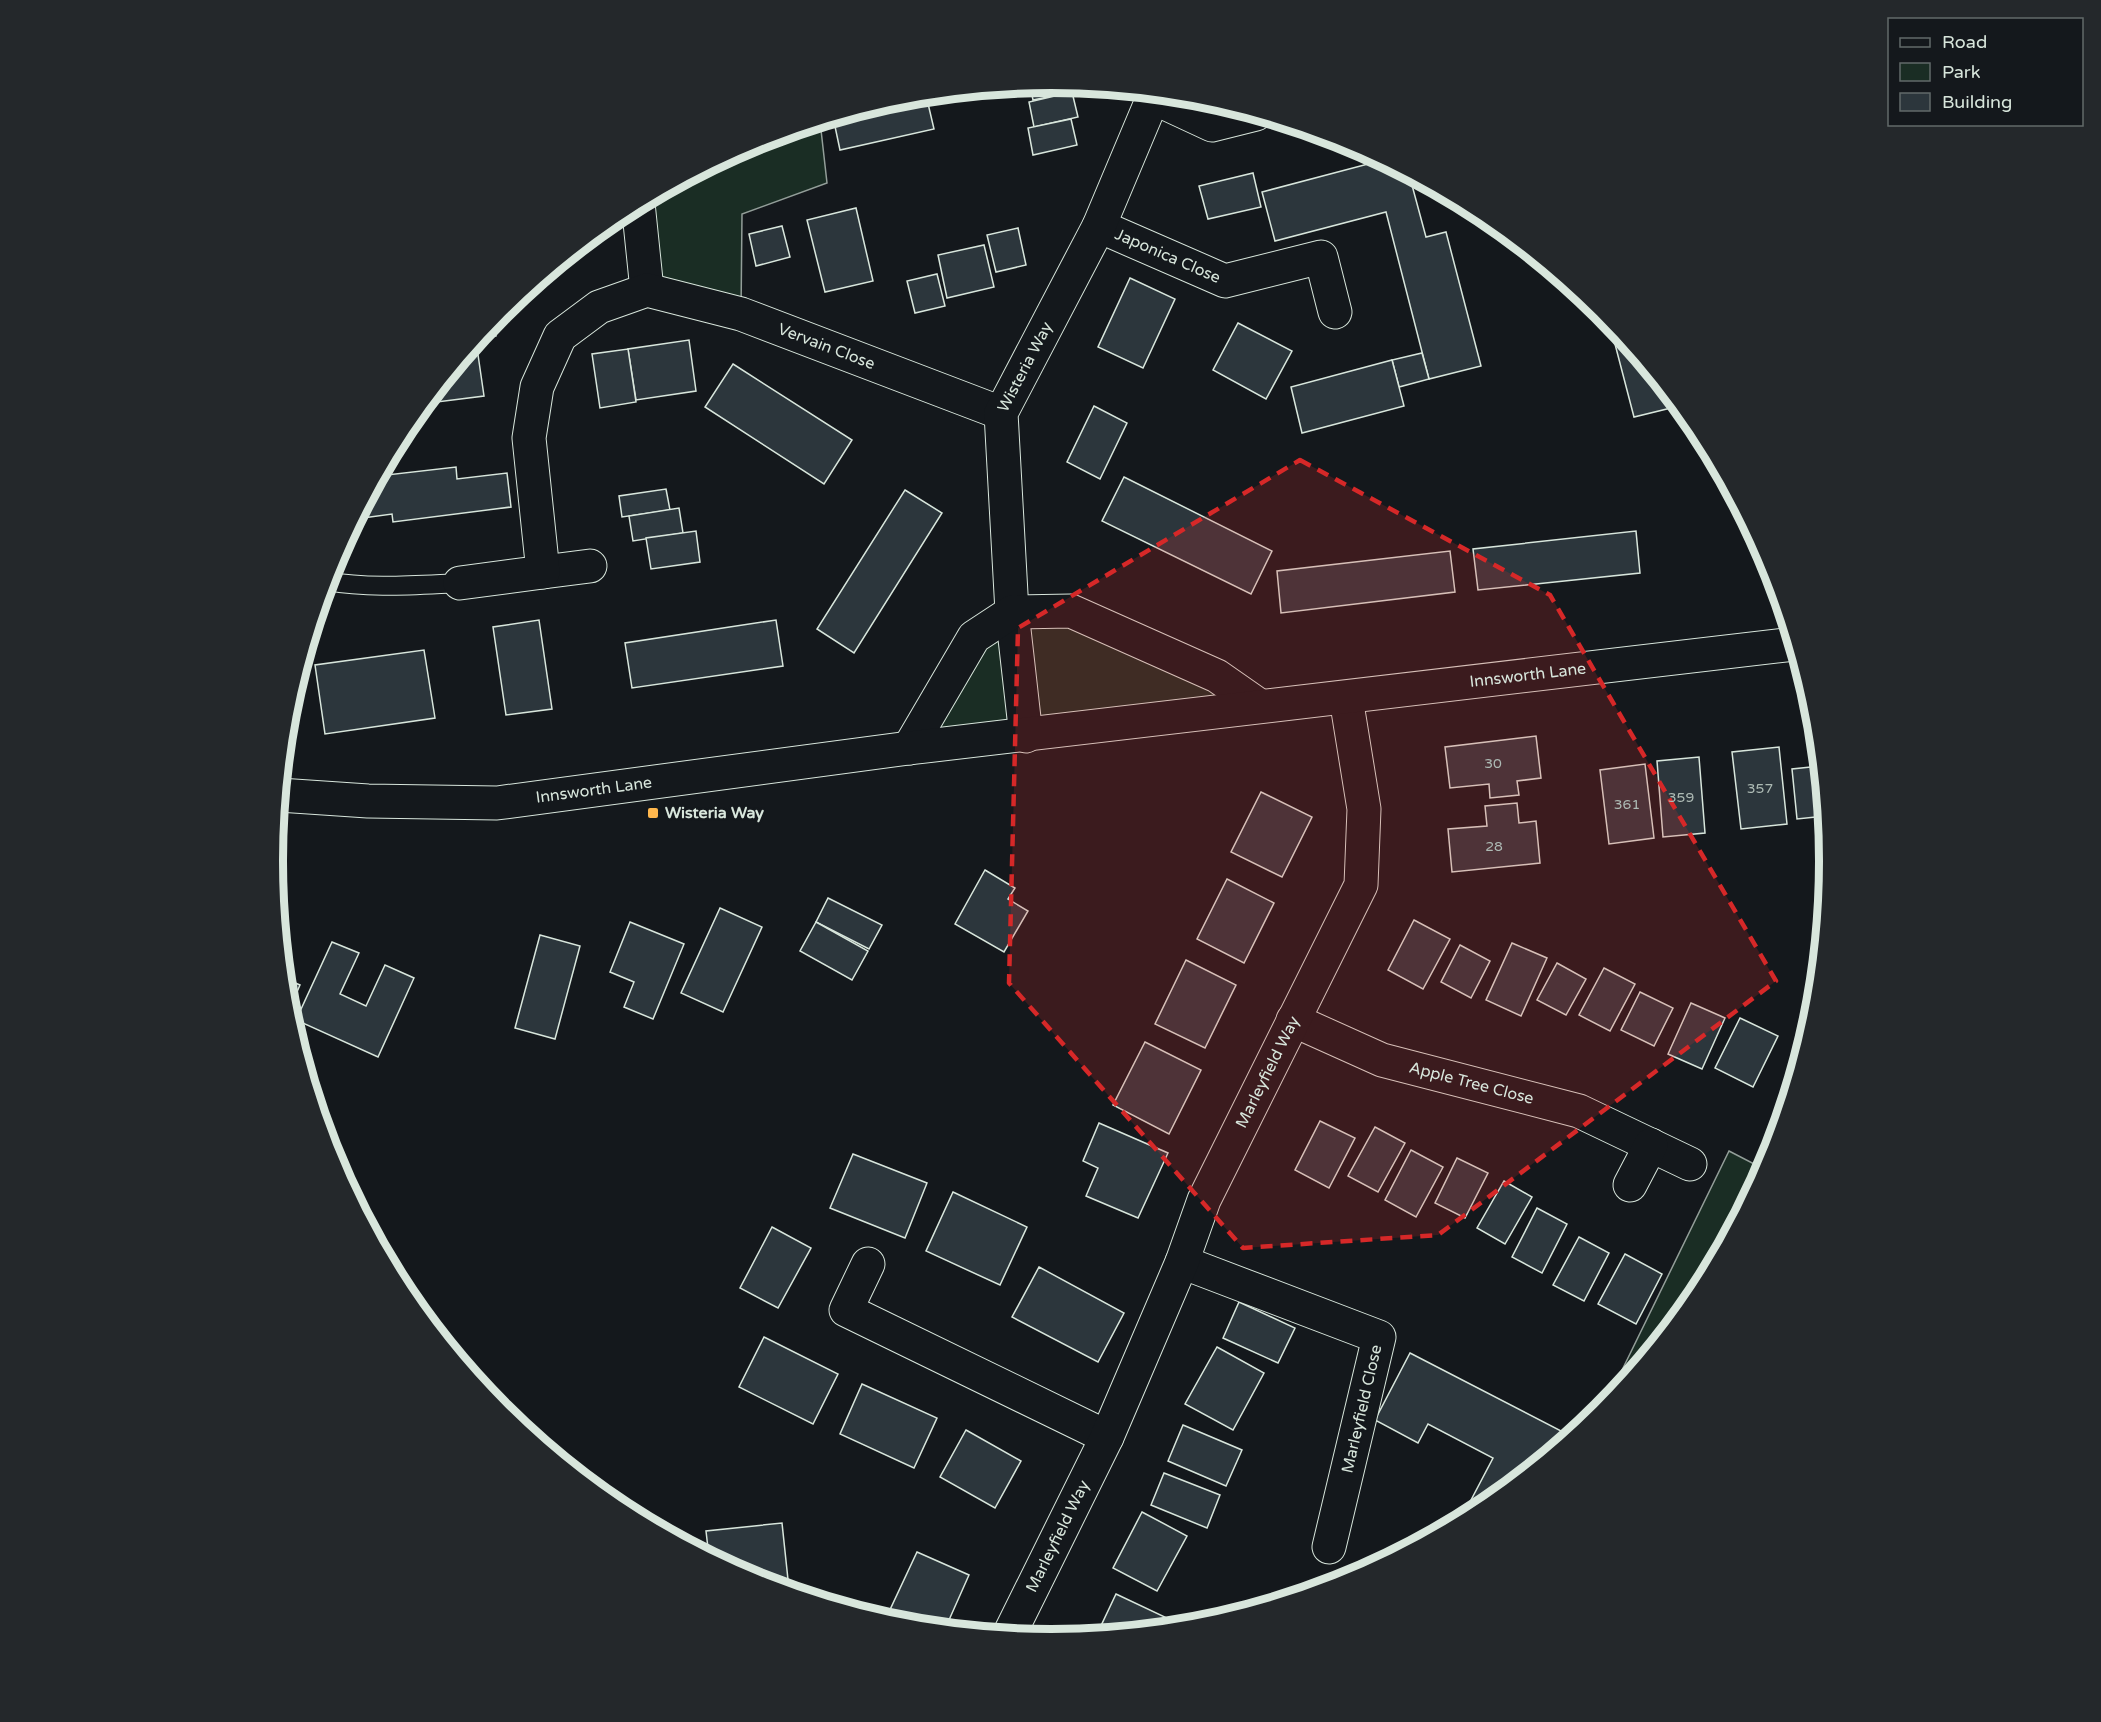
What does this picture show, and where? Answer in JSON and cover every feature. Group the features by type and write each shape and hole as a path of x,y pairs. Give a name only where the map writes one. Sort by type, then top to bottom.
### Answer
{"street":[{"name":"Wisteria Way","path":"1026,736 1012,612 1001,412 1100,226 1153,100"},
{"path":"1168,103 1212,125 1242,117"},
{"path":"543,572 529,438 537,387 560,336 599,307 646,290 639,213"},
{"name":"Japonica Close","path":"1100,226 1225,281 1321,257 1335,312"},
{"name":"Vervain Close","path":"646,290 741,314 1001,412"},
{"path":"460,583 590,566"},
{"path":"909,748 974,637 1012,612 1071,611 1217,675 1260,706"},
{"name":"Innsworth Lane","path":"286,795 368,801 497,803 909,748 1026,736 1260,706 1346,698 1786,641"},
{"name":"Marleyfield Way","path":"1013,1628 1107,1437 1182,1262 1204,1200 1361,885 1364,809 1346,698"},
{"name":"Apple Tree Close","path":"1293,1020 1382,1060 1579,1111 1690,1164"},
{"path":"1630,1185 1651,1145"},
{"name":"Marleyfield Close","path":"1182,1262 1379,1337 1329,1547"},
{"path":"868,1264 846,1310 1107,1437"}],"lane":[{"path":"335,583 386,586 460,583"}],"highlighted area":[{"path":"1300,460 1550,595 1776,981 1438,1235 1243,1248 1009,983 1018,628"}],"green space":[{"path":"821,129 827,183 742,214 741,314 647,290 639,213 711,172 757,151"},
{"path":"1071,611 1260,706 909,748 974,637"},
{"path":"1729,1151 1756,1165 1716,1245 1689,1288 1660,1329 1618,1377"}],"building":[{"path":"1032,94 1064,94 1033,100"},
{"path":"1072,94 1078,117 1034,127 1029,102"},
{"path":"928,104 934,129 840,150 835,124"},
{"path":"1071,119 1077,145 1033,155 1028,128"},
{"path":"1371,163 1412,184 1426,237 1446,232 1481,366 1429,379 1386,212 1275,241 1262,192"},
{"path":"1253,173 1261,207 1208,219 1199,186"},
{"path":"856,208 873,281 825,292 807,220"},
{"path":"782,226 790,257 756,266 749,234"},
{"path":"1018,228 1026,265 996,272 987,235"},
{"path":"984,245 994,287 947,298 938,255"},
{"path":"937,274 945,306 915,313 907,281"},
{"path":"1130,278 1175,299 1143,368 1098,347"},
{"path":"1238,323 1292,351 1266,399 1213,370"},
{"path":"689,340 696,391 636,400 628,349"},
{"path":"1614,340 1671,408 1634,417"},
{"path":"628,349 636,402 600,408 592,354"},
{"path":"477,350 484,396 434,402"},
{"path":"1422,353 1429,379 1399,387 1392,360"},
{"path":"1392,360 1404,406 1302,433 1291,387"},
{"path":"733,364 852,440 824,484 705,407"},
{"path":"1094,406 1127,423 1100,479 1067,462"},
{"path":"456,467 457,479 507,473 511,507 393,522 392,514 364,518 387,474"},
{"path":"1124,477 1272,551 1251,594 1102,521"},
{"path":"666,489 670,510 622,517 619,496"},
{"path":"905,490 942,513 854,653 817,629"},
{"path":"679,508 683,533 633,541 629,516"},
{"path":"696,531 700,562 651,569 646,538"},
{"path":"1636,531 1640,573 1478,590 1473,549"},
{"path":"1450,551 1455,592 1281,613 1277,571"},
{"path":"539,620 552,709 506,715 493,627"},
{"path":"776,620 783,666 632,688 625,643"},
{"path":"424,650 435,718 325,734 315,665"},
{"path":"1536,736 1541,778 1517,781 1519,795 1490,798 1489,784 1450,788 1445,747"},
{"path":"1779,747 1787,824 1741,829 1732,752"},
{"path":"1699,757 1705,833 1663,837 1657,761"},
{"path":"1645,764 1654,838 1609,844 1600,770"},
{"path":"1813,767 1817,817 1797,819 1792,769"},
{"path":"1261,792 1312,817 1282,877 1231,852"},
{"path":"1517,803 1519,823 1536,821 1540,863 1452,872 1448,829 1487,826 1485,806"},
{"path":"985,870 1015,888 1008,899 1028,911 1004,952 955,924"},
{"path":"1227,879 1274,903 1244,963 1197,939"},
{"path":"828,898 882,925 869,949 816,922"},
{"path":"720,908 762,927 723,1012 681,993"},
{"path":"1414,920 1450,939 1423,989 1388,970"},
{"path":"630,922 684,944 653,1019 624,1007 634,982 610,972"},
{"path":"816,922 868,951 852,980 800,951"},
{"path":"540,935 580,946 555,1039 515,1028"},
{"path":"332,942 359,953 340,994 366,1006 385,965 414,978 378,1057 300,1022 298,1015"},
{"path":"1512,943 1547,958 1521,1016 1486,1000"},
{"path":"1460,945 1490,961 1471,998 1441,982"},
{"path":"1186,960 1236,985 1205,1048 1155,1024"},
{"path":"1557,963 1586,979 1566,1015 1537,1000"},
{"path":"1604,968 1635,984 1610,1031 1579,1015"},
{"path":"292,982 300,985 295,997"},
{"path":"1640,992 1673,1008 1654,1046 1621,1030"},
{"path":"1691,1003 1725,1018 1702,1069 1668,1054"},
{"path":"1740,1018 1778,1036 1753,1087 1715,1068"},
{"path":"1145,1042 1201,1070 1169,1134 1113,1105"},
{"path":"1320,1121 1355,1138 1329,1188 1295,1170"},
{"path":"1099,1123 1168,1153 1138,1218 1086,1196 1098,1168 1083,1161"},
{"path":"1375,1127 1405,1143 1378,1192 1348,1176"},
{"path":"1411,1150 1443,1167 1416,1217 1385,1200"},
{"path":"853,1154 927,1183 905,1238 830,1208"},
{"path":"1457,1158 1488,1173 1465,1218 1435,1203"},
{"path":"1504,1181 1532,1197 1505,1244 1477,1228"},
{"path":"953,1192 1027,1227 1000,1285 926,1251"},
{"path":"1537,1208 1567,1224 1542,1273 1512,1257"},
{"path":"772,1227 811,1248 778,1308 740,1288"},
{"path":"1579,1237 1609,1253 1584,1301 1553,1285"},
{"path":"1625,1254 1662,1274 1636,1324 1598,1304"},
{"path":"1039,1267 1124,1313 1098,1362 1012,1317"},
{"path":"1239,1302 1295,1328 1278,1363 1223,1338"},
{"path":"764,1337 838,1374 813,1424 739,1387"},
{"path":"1217,1347 1264,1373 1233,1430 1185,1404"},
{"path":"1410,1353 1563,1432 1518,1470 1468,1505 1493,1458 1428,1424 1418,1443 1375,1420"},
{"path":"862,1384 937,1418 914,1468 840,1434"},
{"path":"1183,1425 1242,1450 1226,1486 1168,1461"},
{"path":"966,1430 1021,1461 995,1508 940,1477"},
{"path":"1164,1473 1220,1495 1207,1528 1151,1505"},
{"path":"1142,1512 1187,1536 1157,1591 1113,1568"},
{"path":"782,1523 788,1582 708,1548 706,1531"},
{"path":"917,1552 969,1575 948,1622 889,1611"},
{"path":"1116,1594 1167,1618 1151,1622 1100,1627"}],"place":[{"name":"Wisteria Way","path":"653,813"}]}
